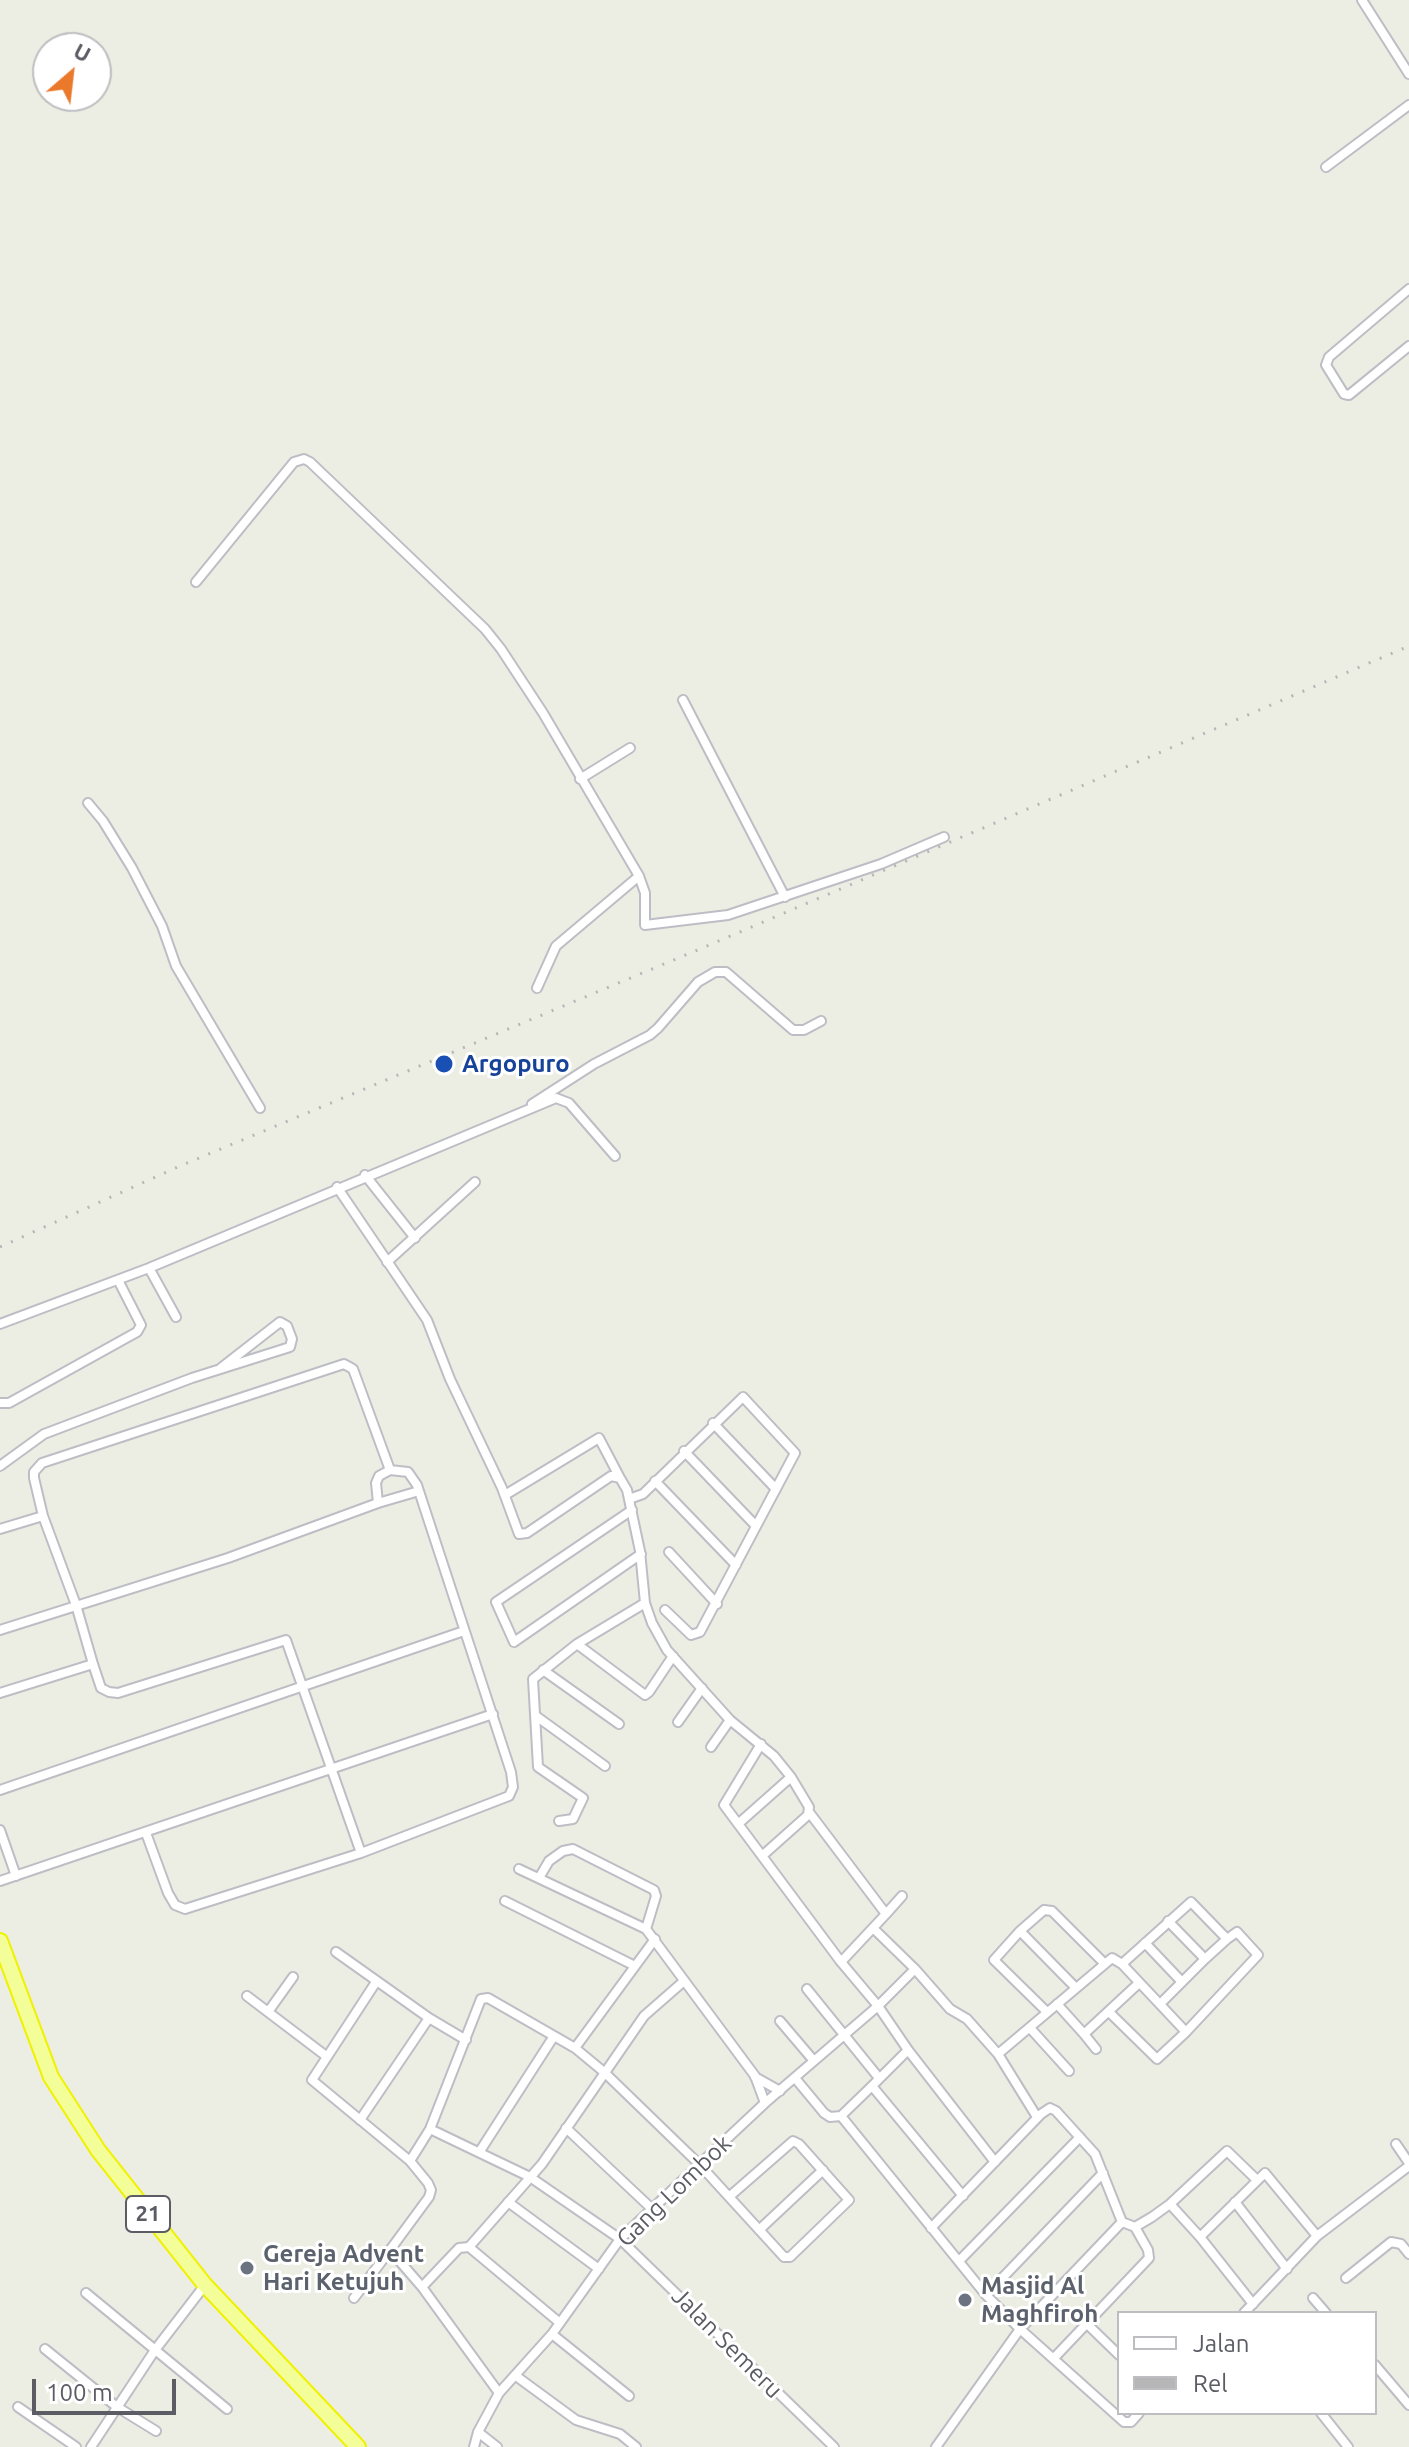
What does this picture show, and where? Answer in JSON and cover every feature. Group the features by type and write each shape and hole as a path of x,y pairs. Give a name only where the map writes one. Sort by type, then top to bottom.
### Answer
{"highway":[{"name":"21","path":"0,1941 51,2077 68,2106 127,2189 205,2285 358,2447"}],"street":[{"path":"1362,0 1409,74"},
{"path":"1326,167 1409,105"},
{"path":"1409,289 1329,357 1326,365 1344,394 1349,395 1409,346"},
{"path":"196,582 294,462 304,459 485,629 501,649 543,713 639,876 645,893 645,925 728,915 881,864 944,837"},
{"path":"683,700 785,897"},
{"path":"580,779 630,748"},
{"path":"88,803 132,868 162,926 176,966 260,1108"},
{"path":"537,988 556,946 639,876"},
{"path":"518,1113 594,1064 650,1035 698,982 715,972 726,972 793,1030 804,1030 821,1021"},
{"path":"0,1324 149,1268 365,1175 556,1098 564,1100 615,1156"},
{"path":"365,1175 415,1238"},
{"path":"387,1262 475,1182"},
{"path":"337,1187 427,1320 450,1379 505,1495 519,1534 523,1535 611,1476 620,1478"},
{"path":"149,1268 176,1317"},
{"path":"0,1403 9,1403 137,1332 141,1325 118,1280"},
{"path":"0,1466 44,1434 221,1368 290,1347 292,1339 287,1326 280,1322 221,1368"},
{"path":"361,1853 286,1640 118,1693 101,1688 76,1605 43,1516 34,1472 42,1463 344,1364 353,1369 390,1470"},
{"path":"629,1499 643,1494 740,1398 746,1398 795,1453 700,1632 691,1635 665,1610"},
{"path":"713,1423 776,1489"},
{"path":"505,1495 599,1438 629,1499 641,1554 645,1603 658,1635 730,1720 761,1744 791,1777 809,1812 886,1914"},
{"path":"684,1451 756,1526"},
{"path":"146,1833 168,1893 175,1905 185,1909 361,1853 509,1796 513,1787 511,1772 414,1476 408,1472 390,1470 379,1476 376,1483 378,1503"},
{"path":"655,1481 736,1565"},
{"path":"0,1630 228,1558 419,1491"},
{"path":"632,1510 496,1602 514,1642 641,1554"},
{"path":"0,1529 43,1516"},
{"path":"669,1552 717,1604"},
{"path":"559,1821 573,1819 583,1798 538,1767 533,1679 577,1644 645,1603"},
{"path":"0,1790 464,1631"},
{"path":"577,1644 645,1695 673,1656"},
{"path":"0,1693 93,1664"},
{"path":"543,1670 619,1724"},
{"path":"678,1722 702,1688"},
{"path":"0,1881 493,1714"},
{"path":"536,1716 605,1766"},
{"path":"711,1747 730,1720"},
{"path":"761,1744 724,1805 995,2162"},
{"path":"738,1824 791,1777"},
{"path":"762,1856 809,1812"},
{"path":"0,1830 16,1876"},
{"path":"539,1878 547,1863 563,1851 573,1849 654,1890 656,1896 646,1929"},
{"path":"519,1869 646,1929 755,2076 765,2103"},
{"path":"841,1962 902,1896"},
{"path":"505,1901 635,1966"},
{"path":"1122,1964 1191,1902 1227,1939"},
{"path":"1047,2012 994,1960 1044,1910 1049,1909 1104,1963"},
{"path":"1168,1921 1205,1959"},
{"path":"874,1929 950,2009 967,2019 998,2054 1037,2117"},
{"path":"1020,1931 1076,1988"},
{"path":"1109,2012 1157,2059 1258,1955 1237,1932 1160,2004"},
{"path":"575,2048 655,1939"},
{"path":"1145,1943 1182,1982"},
{"path":"336,1952 429,2018 466,2040"},
{"path":"998,2054 1114,1957 1186,2032"},
{"name":"Gang Lombok","path":"474,2447 478,2432 499,2393 552,2334 620,2239 765,2103 878,2006 915,1969"},
{"path":"268,2012 293,1977"},
{"path":"422,2287 459,2248 469,2247 530,2177 644,2016 684,1981"},
{"path":"354,2298 429,2197 431,2190 410,2161 312,2080 376,1982"},
{"path":"1084,2034 1139,1983"},
{"path":"807,1989 879,2078"},
{"path":"247,1996 326,2056"},
{"path":"410,2161 430,2129 479,2002 484,1998 575,2048 604,2072 699,2164 787,2258 844,2208 849,2200 793,2141 730,2196"},
{"path":"1057,2004 1096,2049"},
{"path":"360,2120 429,2018"},
{"path":"780,2021 814,2061"},
{"path":"1025,2033 1069,2071"},
{"path":"480,2151 554,2036"},
{"path":"795,2078 824,2113 830,2117 841,2116 908,2050"},
{"path":"755,2076 780,2091"},
{"path":"872,2086 963,2196"},
{"path":"931,2228 1047,2109 1054,2110 1080,2137 1095,2154 1122,2222 1135,2227 1149,2258 1054,2358"},
{"path":"841,2116 986,2295 1124,2422 1131,2422 1137,2415"},
{"path":"566,2128 651,2208"},
{"name":"Jalan Semeru","path":"430,2129 530,2177 620,2239 834,2447"},
{"path":"959,2261 1080,2137"},
{"path":"1246,2311 1317,2236 1409,2164 1396,2144"},
{"path":"1135,2227 1170,2204 1227,2151 1257,2180"},
{"path":"759,2230 823,2170"},
{"path":"986,2295 1103,2173"},
{"path":"1200,2237 1263,2174 1267,2174 1317,2236"},
{"path":"508,2202 599,2269"},
{"path":"1235,2202 1287,2269"},
{"path":"1170,2204 1253,2304"},
{"path":"936,2447 1020,2329 1122,2222"},
{"path":"1346,2278 1391,2242 1401,2244 1409,2254"},
{"path":"469,2247 560,2323"},
{"path":"390,2250 422,2287 499,2393"},
{"path":"91,2447 155,2350 205,2285"},
{"path":"86,2293 227,2409"},
{"path":"1313,2298 1324,2311"},
{"path":"1086,2323 1117,2353"},
{"path":"552,2334 629,2396"},
{"path":"45,2349 117,2407 156,2431"},
{"path":"1377,2367 1409,2405"},
{"path":"516,2376 576,2420 620,2434 636,2447"},
{"path":"18,2407 76,2447"},
{"path":"1323,2415 1348,2447"},
{"path":"478,2432 497,2447"}],"railway":[{"path":"0,1247 180,1166 700,949 1409,646"}],"place":[{"name":"Argopuro","path":"444,1064"},
{"name":"Gereja Advent Hari Ketujuh","path":"247,2268"},
{"name":"Masjid Al Maghfiroh","path":"965,2300"}]}
